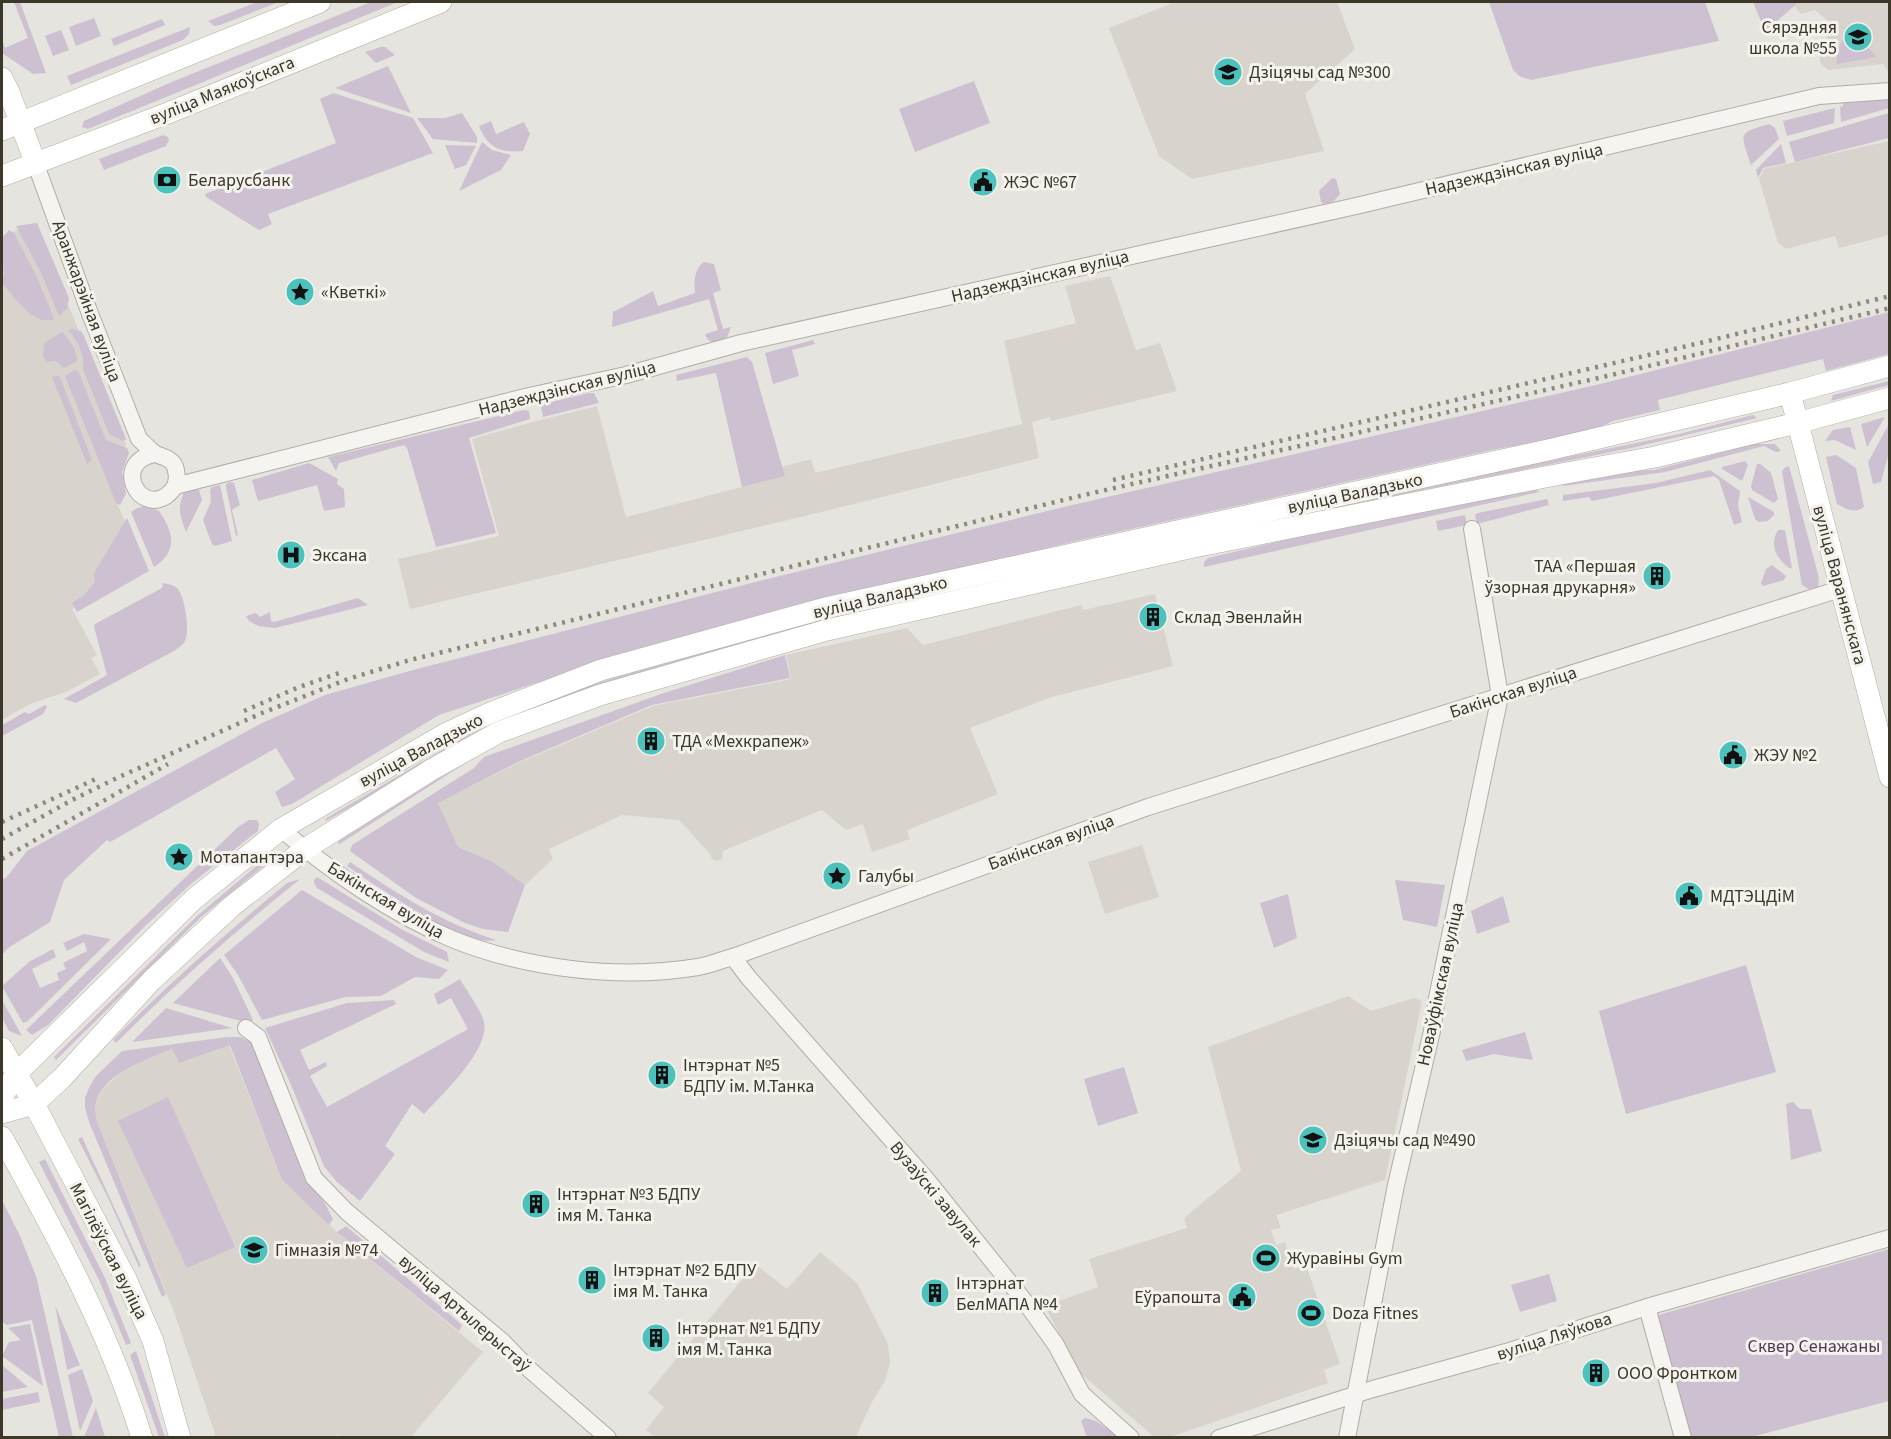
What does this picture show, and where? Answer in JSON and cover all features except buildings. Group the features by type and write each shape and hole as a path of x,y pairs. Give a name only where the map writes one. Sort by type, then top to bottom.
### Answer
{"main road":[{"path":"11,127 320,2"},
{"name":"вуліца Маякоўскага","path":"2,176 168,113 441,2"},
{"path":"2,78 9,92 11,127 35,162"},
{"name":"вуліца Валадзько","path":"2,1098 16,1074 194,899 281,829 445,734 490,713 601,670 825,608 1548,450 1790,393 1890,366"},
{"name":"вуліца Варанянскага","path":"1790,393 1890,777"},
{"name":"вуліца Валадзько","path":"2,1113 34,1104 62,1078 152,981 232,906 305,849 431,770 499,732 600,695 827,630 1190,548 1655,457 1890,398"},
{"name":"Магілёўская вуліца","path":"2,1048 34,1104 137,1305 153,1341 180,1437"},
{"path":"2,1137 85,1292 113,1354 142,1437"}],"street":[{"name":"Надзеждзінская вуліца","path":"176,477 194,481 537,394 626,375 741,343 1356,206 1819,96 1890,91"},
{"name":"Аранжарэйная вуліца","path":"35,162 89,311 139,439 138,461 133,468 133,484 143,496 151,499 162,498 171,492 176,477 168,458 155,454 139,439"},
{"path":"138,461 155,454"},
{"name":"Новаўфімская вуліца","path":"1347,1437 1396,1185 1432,1031 1500,696 1472,529"},
{"name":"Бакінская вуліца","path":"281,829 326,866 411,919 451,939 500,955 586,971 631,972 699,967 733,957 1148,807 1840,589"},
{"name":"Вузаўскі завулак","path":"733,957 748,977 927,1180 1026,1303 1056,1345 1082,1394 1131,1437"},
{"name":"вуліца Артылерыстаў","path":"246,1028 258,1037 314,1178 347,1212 503,1342 530,1370 608,1437"},
{"name":"вуліца Ляўкова","path":"1219,1437 1506,1352 1647,1307 1890,1238"},
{"path":"1647,1307 1683,1437"}],"shaded area":[{"name":"Дзіцячы сад №300","path":"1175,2 1337,2 1355,49 1305,94 1324,151 1192,179 1159,156 1109,28"},
{"name":"Сярэдняя школа №55","path":"1799,2 1889,2 1889,72 1883,64 1829,70 1824,67 1820,62 1820,57 1829,31 1828,21 1815,10 1801,14 1794,6"},
{"path":"1889,141 1889,235 1839,248 1835,236 1786,249 1778,243 1759,179 1764,169"},
{"path":"34,223 126,444 111,476 115,499 147,570 72,609 97,655 91,658 100,674 66,692 30,704 2,720 2,236"},
{"path":"1110,276 1136,350 1160,343 1177,391 1051,421 1050,417 1032,422 1039,458 410,609 398,559 499,536 472,439 597,406 626,517 784,476 782,467 811,459 815,473 1022,424 1004,341 1076,323 1065,286"},
{"path":"1155,594 1173,666 1052,697 970,728 998,794 907,830 910,839 872,852 863,824 846,830 822,810 723,851 722,859 717,861 712,859 679,820 622,815 549,849 553,859 525,885 493,862 458,847 437,803 518,763 653,706 791,679 786,655 907,628 923,645 1081,605 1083,610"},
{"path":"1142,845 1159,897 1105,914 1088,862"},
{"path":"1348,996 1371,1011 1414,998 1422,1001 1385,1180 1276,1215 1281,1228 1271,1230 1276,1245 1285,1242 1294,1269 1306,1265 1340,1364 1324,1370 1328,1383 1170,1437 1154,1437 1078,1371 1045,1306 1098,1287 1089,1259 1187,1228 1184,1218 1241,1171 1208,1047"},
{"name":"Гімназія №74","path":"229,1045 282,1180 337,1232 483,1352 411,1437 342,1438 338,1435 327,1438 216,1437 174,1312 96,1119 95,1102 105,1087 122,1072 140,1062 172,1049 179,1063"},
{"path":"820,1252 857,1283 888,1344 890,1363 885,1381 872,1402 856,1437 656,1438 646,1430 664,1407 648,1393 755,1264 787,1289"}],"green space":[{"path":"14,2 20,2 46,73 33,74 2,53 2,39 5,48 28,38"},
{"path":"257,2 279,2 220,25 214,26 208,21"},
{"path":"371,2 398,2 88,129 82,127 84,121 174,81"},
{"path":"1489,2 1705,2 1719,41 1531,80 1519,76 1513,70"},
{"path":"1753,2 1799,2 1765,31"},
{"path":"94,18 101,36 76,46 69,27"},
{"path":"162,19 165,25 114,46 111,39"},
{"path":"1851,26 1876,57 1837,64 1837,50"},
{"path":"190,27 189,34 183,40 71,85 67,76"},
{"path":"61,30 69,50 53,56 45,36"},
{"path":"385,47 395,55 376,63 365,52"},
{"path":"388,66 411,113 335,88"},
{"path":"974,81 990,123 915,152 899,109"},
{"path":"333,93 413,118 433,153 268,214 272,224 259,230 206,197 205,194 336,143 320,99"},
{"path":"1889,97 1889,108 1841,122 1840,107 1843,106 1844,101"},
{"path":"1835,108 1834,123 1787,136 1783,121"},
{"path":"462,113 477,137 477,143 433,139 417,118 445,118"},
{"path":"1889,113 1889,138 1795,162 1789,142"},
{"path":"491,121 496,134 524,122 530,134 523,151 501,150 491,144 479,126"},
{"path":"1770,124 1775,128 1779,139 1751,165 1744,136 1746,132"},
{"path":"163,135 169,140 166,146 104,170 99,159"},
{"path":"482,142 492,150 511,155 501,170 459,191"},
{"path":"1781,144 1786,163 1763,168 1758,178 1756,170"},
{"path":"445,145 476,146 466,165 455,169"},
{"path":"1332,178 1336,179 1340,194 1333,202 1324,204 1321,202 1319,191"},
{"path":"37,223 69,298 67,308 59,316 40,271 16,226"},
{"path":"9,230 14,233 37,277 54,319 47,321 32,315 2,283 4,273 2,238"},
{"path":"704,262 714,264 721,290 713,293 723,329 731,327 727,337 711,342 705,334 718,330 709,299 612,327 613,312 653,291 658,306 695,293 696,272"},
{"path":"1889,312 1889,354 1826,371 1823,359 1658,400 1660,410 1613,421 1587,433 1497,449 1076,541 773,614 600,662 439,715 292,804 282,807 275,792 295,779 276,748 110,842 107,840 64,880 50,922 8,948 2,955 2,879 6,878 27,851 260,724 325,695 413,670 763,580 1068,506 1600,384"},
{"path":"68,330 81,331 84,336 126,439 123,441 109,434 83,369 80,348"},
{"path":"62,332 77,357 77,361 64,368 56,361 47,362 43,357 44,343"},
{"path":"813,340 815,344 792,350 799,376 773,384 765,353"},
{"path":"747,357 752,362 785,476 742,487 716,373 677,381 676,375"},
{"path":"75,370 78,371 106,440 127,448 129,453 122,472 126,494 120,505 116,503 65,376"},
{"path":"52,377 60,377 92,460 87,464"},
{"path":"1889,381 1889,385 1831,401 1833,395"},
{"path":"594,393 599,403 543,417 541,408 543,404"},
{"path":"524,410 529,411 530,419 469,438 496,533 436,547 407,448 404,445 339,463 336,471 328,457"},
{"path":"1753,415 1757,418 1636,447 1338,507 830,619 428,763 326,821 325,819 486,724 594,684 681,658 830,616 1337,504 1675,435"},
{"path":"1885,417 1867,447 1861,424"},
{"path":"1889,424 1889,452 1881,482 1873,484 1868,462"},
{"path":"1850,427 1856,450 1835,440 1825,441 1833,430"},
{"path":"1755,444 1775,444 1781,451 1776,452 1764,446 1665,472 1563,486 1569,478 1621,471 1654,470"},
{"path":"1836,455 1856,468 1864,507 1860,509 1850,510 1837,504 1826,457"},
{"path":"1745,461 1748,465 1742,481 1722,469 1722,467"},
{"path":"309,463 338,479 337,484 344,489 345,507 324,511 317,485 258,501 252,480"},
{"path":"1757,464 1771,473 1778,499 1774,503 1752,490"},
{"path":"1789,466 1819,578 1818,587 1808,589 1802,585 1782,472"},
{"path":"1710,470 1740,491 1738,506 1742,522 1734,525 1719,480 1714,476 1592,501 1589,497 1563,501 1563,495 1656,483"},
{"path":"234,483 240,505 232,510 238,535 236,536 226,487 226,484"},
{"path":"220,485 232,541 215,546 212,544 203,520 211,502 210,490"},
{"path":"198,487 202,500 186,532 180,512 182,498 184,492"},
{"path":"1535,489 1539,492 1204,567 1204,562 1208,558 1380,518"},
{"path":"1748,497 1774,512 1774,515 1768,521 1759,522 1755,519"},
{"path":"1547,499 1549,505 1477,524 1475,515 1478,513"},
{"path":"147,506 159,511 168,527 171,541 167,555 154,567 131,512"},
{"path":"1465,515 1467,525 1438,531 1436,521"},
{"path":"127,518 149,571 77,612 72,603 84,595 95,582 94,573"},
{"path":"1778,530 1785,530 1792,568 1784,564 1775,551 1774,541"},
{"path":"1772,565 1786,576 1784,580 1763,586 1761,583 1766,569"},
{"path":"163,583 177,588 182,598 187,630 183,644 76,703 64,699 107,675 95,624 162,588"},
{"path":"358,598 368,605 275,628 258,626 249,621 246,616 256,613 260,617 270,612 271,621 274,622"},
{"path":"785,655 790,678 652,705 518,762 438,803 458,847 493,862 525,885 508,932 483,929 465,923 416,898 350,851 352,845 474,768 484,757 664,693"},
{"path":"45,705 47,707 43,714 2,736 2,725 25,712 29,714"},
{"path":"467,761 338,845 339,837 436,775"},
{"path":"249,820 257,820 258,831 192,883 144,927 48,1025 32,1035 26,1030 238,827"},
{"path":"268,856 272,859 200,918 56,1060 54,1057 197,916"},
{"path":"350,862 438,916 496,940 482,940 464,935 420,913 347,866"},
{"path":"317,877 401,929 447,952 449,962 424,952 317,888 314,880"},
{"path":"300,879 206,958 116,1043 113,1040 176,979 242,921 287,883"},
{"path":"1395,880 1445,885 1437,927 1403,920"},
{"path":"302,890 416,957 448,970 439,979 415,977 381,996 346,997 262,1020 238,975 224,955"},
{"path":"1288,894 1297,938 1274,948 1260,903"},
{"path":"1503,896 1510,922 1477,934 1471,911"},
{"path":"84,934 111,939 28,1021 23,1023 2,986 29,962 53,949 56,957 32,969 40,988 59,980 57,973 66,969 63,963 87,951 84,942 67,951 63,943"},
{"path":"220,958 233,978 253,1020 248,1023 173,1003"},
{"path":"1746,965 1776,1072 1626,1114 1599,1011"},
{"path":"460,979 483,1019 484,1030 481,1043 464,1070 424,1114 412,1104 385,1146 395,1154 360,1201 337,1182 324,1166 265,1028 347,1003 394,1000 396,1004 300,1050 309,1070 326,1062 327,1066 310,1076 327,1107 468,1029 451,998 438,1005 434,994"},
{"path":"2,1000 22,1036 9,1031 2,1018"},
{"path":"166,1008 232,1028 132,1042"},
{"path":"1525,1032 1533,1060 1494,1054 1466,1061 1462,1050"},
{"path":"241,1037 251,1042 304,1175 324,1202 333,1219 329,1225 282,1180 230,1045 179,1063 172,1049 140,1062 118,1074 102,1091 95,1103 96,1119 166,1294 162,1297 89,1122 85,1098 95,1077 122,1051"},
{"path":"1124,1067 1138,1113 1098,1126 1084,1079"},
{"path":"168,1097 235,1247 187,1268 118,1121"},
{"path":"1793,1102 1800,1109 1811,1109 1822,1151 1791,1160 1786,1104"},
{"path":"82,1137 141,1266 139,1267 78,1139"},
{"path":"45,1159 105,1278 131,1343 126,1345 99,1280 39,1162"},
{"path":"2,1200 36,1276 73,1437 59,1437 32,1320 7,1325 2,1322"},
{"path":"346,1226 462,1325 459,1331 337,1232"},
{"name":"Сквер Сенажаны","path":"1889,1249 1889,1401 1751,1437 1690,1437 1655,1316"},
{"path":"1549,1274 1557,1301 1520,1312 1511,1285"},
{"path":"55,1305 80,1365 67,1370"},
{"path":"30,1324 43,1386 2,1356 9,1342 21,1340 8,1328"},
{"path":"136,1351 165,1437 159,1437 130,1355"},
{"path":"2,1365 28,1387 2,1392"},
{"path":"82,1369 93,1401 80,1431 68,1375"},
{"path":"38,1392 40,1402 2,1410 2,1399"},
{"path":"96,1408 105,1437 84,1437"},
{"path":"1085,1418 1096,1421 1119,1437 1087,1437 1081,1421"}],"railway":[{"path":"1113,480 1700,343 1890,296"},
{"path":"2,839 119,777 262,713 348,679 410,660 1084,495 1607,376 1890,308"},
{"path":"244,711 299,687 339,673"},
{"path":"2,859 168,764"},
{"path":"2,822 100,777"}],"place":[{"name":"Сярэдняя школа №55","path":"1858,37"},
{"name":"Дзіцячы сад №300","path":"1228,72"},
{"name":"Беларусбанк","path":"167,180"},
{"name":"ЖЭС №67","path":"983,182"},
{"name":"«Кветкі»","path":"300,292"},
{"name":"Эксана","path":"291,555"},
{"name":"ТАА «Першая ўзорная друкарня»","path":"1657,576"},
{"name":"Склад Эвенлайн","path":"1153,617"},
{"name":"ТДА «Мехкрапеж»","path":"651,741"},
{"name":"ЖЭУ №2","path":"1733,755"},
{"name":"Мотапантэра","path":"179,857"},
{"name":"Галубы","path":"837,876"},
{"name":"МДТЭЦДіМ","path":"1689,896"},
{"name":"Інтэрнат №5 БДПУ ім. М.Танка","path":"662,1075"},
{"name":"Дзіцячы сад №490","path":"1313,1140"},
{"name":"Інтэрнат №3 БДПУ імя М. Танка","path":"536,1204"},
{"name":"Гімназія №74","path":"254,1250"},
{"name":"Журавіны Gym","path":"1266,1258"},
{"name":"Інтэрнат №2 БДПУ імя М. Танка","path":"592,1280"},
{"name":"Інтэрнат БелМАПА №4","path":"935,1293"},
{"name":"Еўрапошта","path":"1242,1297"},
{"name":"Doza Fitnes","path":"1311,1313"},
{"name":"Інтэрнат №1 БДПУ імя М. Танка","path":"656,1338"},
{"name":"ООО Фронтком","path":"1596,1373"}]}
